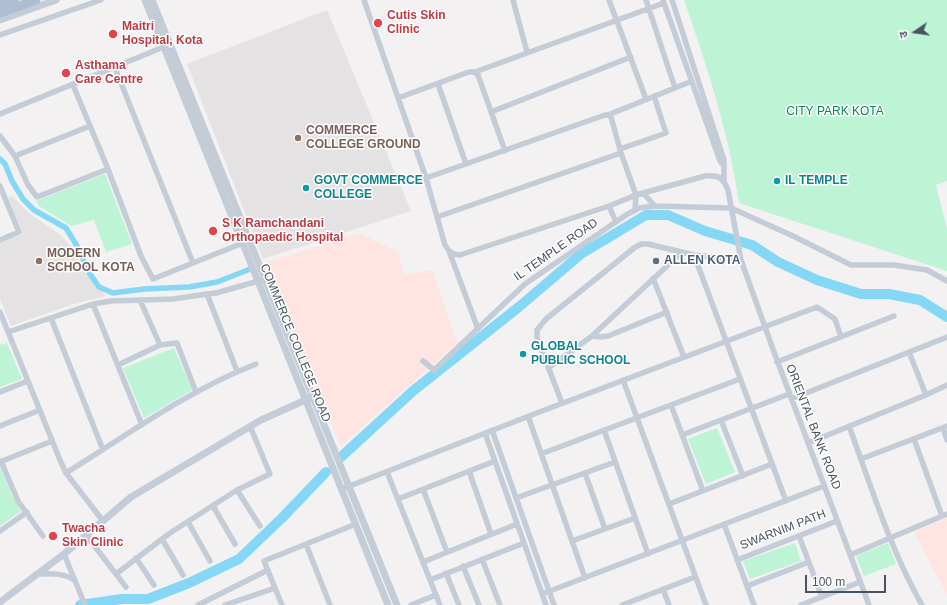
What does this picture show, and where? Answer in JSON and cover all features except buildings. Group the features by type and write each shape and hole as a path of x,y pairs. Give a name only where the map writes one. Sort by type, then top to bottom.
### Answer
{"main road":[{"path":"0,5 15,0"},
{"path":"0,13 36,0"}],"street":[{"path":"0,20 56,0"},
{"path":"0,35 101,0"},
{"name":"COMMERCE COLLEGE ROAD","path":"145,0 167,46 258,282 388,605"},
{"path":"152,0 167,46 266,279 398,605"},
{"path":"364,0 426,178 446,245 478,329"},
{"path":"513,0 527,52"},
{"path":"610,0 646,99"},
{"path":"646,0 675,88"},
{"path":"672,0 724,160 724,166"},
{"path":"398,98 607,24 664,1 720,162 724,166"},
{"path":"0,114 167,46"},
{"path":"491,112 631,57"},
{"path":"115,68 193,263"},
{"path":"474,72 478,75 506,150"},
{"path":"426,178 604,115 608,115 692,81"},
{"path":"438,84 466,164"},
{"path":"73,85 108,169 141,256 152,279 243,243"},
{"path":"437,218 621,151 666,133 654,96"},
{"path":"608,115 611,117 636,195 635,210"},
{"path":"15,156 90,126"},
{"path":"0,136 15,156 28,185 37,197 108,169"},
{"name":"ORIENTAL BANK ROAD","path":"724,166 724,180 728,190 741,258 777,362 869,605"},
{"path":"449,251 453,254 460,255 609,206 636,195 704,176 714,175 724,180"},
{"path":"0,240 19,232 1,189"},
{"path":"643,193 655,206"},
{"path":"609,206 616,222"},
{"name":"IL TEMPLE ROAD","path":"423,361 434,370 525,284 635,210 642,207 655,206 731,208"},
{"path":"731,208 793,236 851,265 894,265 927,270 947,281"},
{"path":"562,403 536,338 537,330 546,319 641,244 648,244 694,254 741,258"},
{"path":"548,368 592,336 682,252"},
{"path":"694,254 786,501"},
{"path":"653,278 684,356"},
{"path":"8,332 93,304 111,301 173,299 207,294 266,279"},
{"path":"207,294 237,371"},
{"path":"140,300 160,345"},
{"path":"93,304 142,425"},
{"path":"342,489 684,356 817,307 835,319 840,337"},
{"path":"0,312 66,473 103,521"},
{"path":"592,336 601,338 608,336 667,312"},
{"path":"777,362 894,316"},
{"path":"51,318 103,450"},
{"path":"682,435 751,408 790,396 947,337"},
{"path":"118,365 160,345 177,343 196,392"},
{"path":"909,352 926,395"},
{"path":"66,473 196,392 237,371 256,364"},
{"path":"541,454 740,379"},
{"path":"623,380 706,605"},
{"path":"0,392 28,381"},
{"path":"808,443 947,385"},
{"path":"0,602 64,554 131,497 250,426 314,396"},
{"path":"671,405 703,491"},
{"path":"0,426 40,410"},
{"path":"528,416 585,578"},
{"path":"721,420 743,476"},
{"path":"116,574 162,539 237,490 270,474 250,426"},
{"path":"849,426 890,538 910,583 922,605"},
{"path":"861,459 945,427 947,440"},
{"path":"492,430 554,605"},
{"path":"604,430 648,554"},
{"path":"485,433 546,605"},
{"path":"850,555 944,515 914,439"},
{"path":"43,536 18,500 0,461 52,441"},
{"path":"398,499 495,461"},
{"path":"516,498 615,462"},
{"path":"669,504 772,464"},
{"path":"469,471 491,534"},
{"path":"387,472 440,605"},
{"path":"585,473 605,529"},
{"path":"542,594 824,486"},
{"path":"423,489 447,552"},
{"path":"237,490 260,526"},
{"path":"213,506 235,544"},
{"path":"0,531 26,512"},
{"path":"572,541 635,518"},
{"name":"SWARNIM PATH","path":"737,560 837,521"},
{"path":"188,522 210,561"},
{"path":"282,605 264,561 356,524"},
{"path":"423,562 517,524"},
{"path":"724,524 754,605"},
{"path":"86,535 126,587"},
{"path":"799,536 822,597"},
{"path":"162,539 183,575"},
{"path":"430,580 524,543"},
{"path":"306,544 330,605"},
{"path":"64,554 85,605"},
{"path":"136,558 154,585"},
{"path":"482,559 500,605"},
{"path":"747,586 809,562"},
{"path":"463,566 479,605"},
{"path":"198,605 268,570"},
{"path":"36,574 55,573 67,575 74,580"},
{"path":"446,573 458,605"},
{"path":"622,605 631,603 695,577"},
{"path":"801,605 860,582"},
{"path":"224,605 275,588"},
{"path":"663,589 669,605"},
{"path":"411,605 436,594"}],"shaded area":[{"name":"COMMERCE COLLEGE GROUND","path":"327,10 411,211 263,259 187,64"},
{"name":"MODERN SCHOOL KOTA","path":"12,196 29,213 62,236 75,251 83,270 106,296 73,304 11,326 0,299 0,243 23,234 8,197"},
{"path":"359,233 398,252 404,274 432,270 457,343 341,446 264,263"},
{"path":"947,518 947,594 914,532"}],"green space":[{"name":"CITY PARK KOTA","path":"684,0 947,0 947,181 936,185 947,229 947,271 739,203 735,177 723,125 709,75"},
{"path":"105,174 132,244 106,252 94,220 71,226 39,206 36,201"},
{"path":"7,343 22,379 0,387 0,345"},
{"path":"174,348 192,390 144,418 123,368"},
{"path":"717,428 735,472 706,484 688,439"},
{"path":"0,466 12,496 21,511 0,526"},
{"path":"795,543 801,561 750,579 743,561"},
{"path":"888,543 896,564 864,576 856,556"}],"waterway":[{"path":"0,159 5,164 12,181 23,199 34,210 66,228 77,246 90,274 99,287 113,293 144,289 189,287 217,282 253,268"},
{"path":"341,457 413,391 520,306 581,254 646,215 668,215 705,231 752,245 778,262 817,280 861,294 889,294 920,300 947,317"},
{"path":"80,605 122,599 148,599 189,583 239,559 282,518 326,472"}],"place":[{"name":"Cutis Skin Clinic","path":"378,23"},
{"name":"Maitri Hospital, Kota","path":"113,34"},
{"name":"Asthama Care Centre","path":"66,73"},
{"name":"COMMERCE COLLEGE GROUND","path":"298,138"},
{"name":"IL TEMPLE","path":"777,181"},
{"name":"GOVT COMMERCE COLLEGE","path":"306,188"},
{"name":"S K Ramchandani Orthopaedic Hospital","path":"213,231"},
{"name":"MODERN SCHOOL KOTA","path":"39,261"},
{"name":"ALLEN KOTA","path":"656,261"},
{"name":"GLOBAL PUBLIC SCHOOL","path":"523,354"},
{"name":"Twacha Skin Clinic","path":"53,536"}]}
